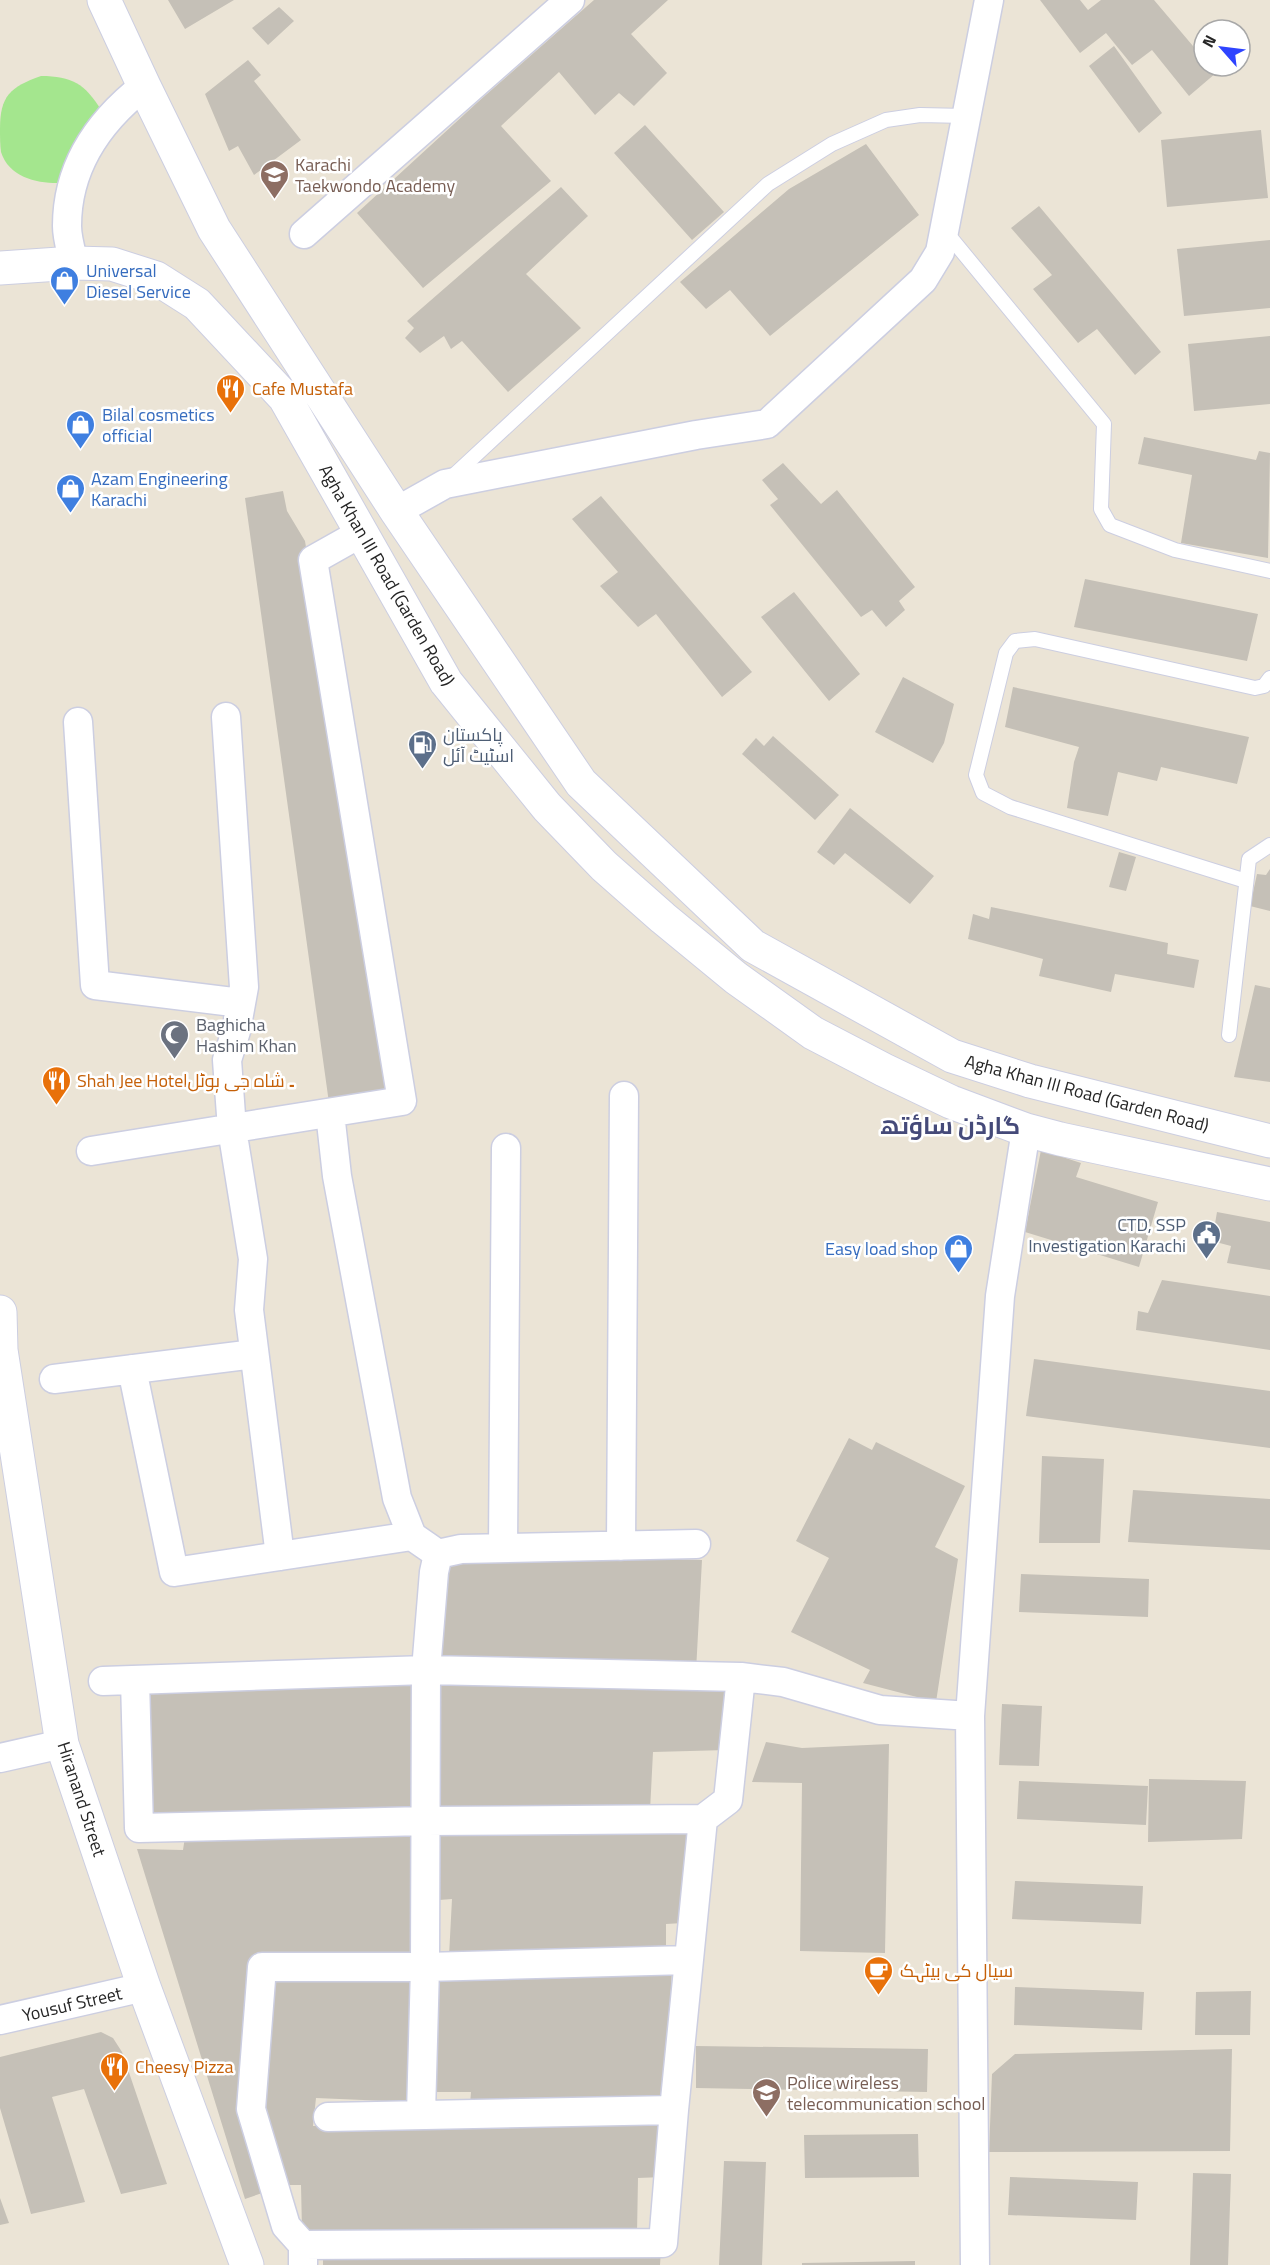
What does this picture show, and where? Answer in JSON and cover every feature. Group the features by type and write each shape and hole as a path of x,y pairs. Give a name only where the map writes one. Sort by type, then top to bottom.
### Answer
{"main road":[{"name":"Agha Khan III Road (Garden Road)","path":"104,0 214,229 397,512 580,783 753,946 952,1056 1030,1080 1270,1141"},
{"name":"Agha Khan III Road (Garden Road)","path":"0,268 74,263 112,264 156,278 197,304 285,398 446,682 547,807 604,866 736,978 813,1033 951,1102 1026,1130 1270,1184"},
{"name":"Hiranand Street","path":"0,1312 1,1350 62,1744 144,1987 247,2265"}],"street":[{"path":"304,234 570,0"},
{"path":"397,512 445,484 696,435 767,424 923,280 940,252 989,0"},
{"path":"74,263 67,228 71,190 88,146 121,104 144,86"},
{"path":"91,1151 402,1101 313,560 362,533"},
{"path":"226,717 244,987 236,1030 227,1060 232,1129 254,1259 249,1310 280,1556"},
{"path":"78,723 95,985 241,1003"},
{"path":"621,1546 624,1096"},
{"path":"330,1113 337,1176 397,1498 412,1536 438,1554 461,1549 696,1544"},
{"path":"975,2265 970,1716 1000,1296 1026,1130"},
{"path":"503,1548 506,1148"},
{"path":"54,1379 254,1354"},
{"path":"132,1369 174,1572 412,1536"},
{"path":"421,2114 425,1967 426,1670 434,1572 438,1554"},
{"path":"103,1681 426,1670 741,1677 783,1682 880,1710 970,1716"},
{"path":"135,1680 139,1828 425,1821 703,1819 728,1800 741,1677"},
{"path":"0,1758 62,1744"},
{"path":"688,1960 425,1967 262,1967 251,2109 286,2226 303,2255 663,2243 703,1819"},
{"name":"Yousuf Street","path":"0,2020 144,1987"},
{"path":"328,2117 674,2110"}],"lane":[{"path":"445,484 768,184 832,144 886,120 920,115 966,116"},
{"path":"944,230 1104,424 1101,509 1110,525 1175,550 1270,571"},
{"path":"1246,881 1010,807 983,794 976,775 1006,653 1015,641 1035,639 1254,688 1268,685"},
{"path":"1230,1035 1249,859 1270,846"}],"green space":[{"path":"41,76 52,76 77,83 101,110 62,183 26,178 11,168 1,152 0,118 5,101 14,89"}],"building":[{"path":"168,0 234,0 185,29"},
{"path":"594,0 668,0 631,34 667,73 634,106 619,93 595,115 559,72 501,126 551,181 423,288 357,213"},
{"path":"1040,0 1080,0 1088,10 1101,0 1154,0 1192,45 1192,78 1210,78 1189,96 1152,50 1132,65 1106,33 1080,53"},
{"path":"279,7 294,21 268,45 252,28"},
{"path":"1114,46 1162,113 1139,133 1089,66"},
{"path":"248,60 261,75 254,81 301,140 254,175 238,146 229,151 205,94"},
{"path":"645,125 724,212 692,240 614,153"},
{"path":"1261,130 1268,198 1167,207 1161,140"},
{"path":"866,144 919,215 770,336 730,290 706,309 680,282 789,189"},
{"path":"561,187 588,216 526,274 581,328 508,392 462,341 451,349 444,336 420,353 405,338 414,328 407,321"},
{"path":"1039,206 1161,352 1135,375 1097,329 1078,343 1033,289 1052,275 1011,228"},
{"path":"1270,240 1270,308 1184,316 1177,249"},
{"path":"1270,336 1270,404 1194,411 1188,344"},
{"path":"1144,437 1256,460 1259,451 1270,453 1268,558 1181,543 1192,475 1138,464"},
{"path":"783,463 821,504 837,490 915,587 899,601 905,610 886,627 872,610 861,617 770,505 778,499 762,480"},
{"path":"283,491 287,511 305,541 395,1091 329,1103 245,498"},
{"path":"601,496 752,672 722,697 656,614 638,627 600,586 618,572 572,519"},
{"path":"1085,579 1258,614 1247,661 1074,627"},
{"path":"794,592 860,674 829,701 761,617"},
{"path":"903,677 954,704 944,743 933,763 875,732"},
{"path":"1013,687 1249,737 1237,784 1161,767 1157,781 1118,772 1108,816 1067,808 1074,762 1079,747 1005,727"},
{"path":"773,736 839,795 815,820 742,754 756,738 764,746"},
{"path":"850,808 934,876 910,904 845,853 834,865 817,852"},
{"path":"1119,852 1136,857 1126,891 1109,887"},
{"path":"1270,869 1270,911 1250,906 1257,874 1266,875"},
{"path":"991,907 1168,943 1167,954 1199,960 1194,988 1115,974 1111,992 1039,976 1043,959 968,939 973,914 989,919"},
{"path":"1255,985 1270,988 1270,1082 1234,1077"},
{"path":"1041,1150 1081,1163 1076,1177 1158,1202 1139,1267 1025,1232"},
{"path":"1217,1212 1270,1222 1270,1270 1227,1263 1231,1246 1212,1241"},
{"path":"1162,1280 1270,1296 1270,1350 1136,1330 1138,1311 1148,1313"},
{"path":"1034,1359 1270,1391 1270,1448 1026,1416"},
{"path":"849,1438 872,1450 876,1442 965,1486 935,1547 958,1559 936,1702 863,1683 870,1670 791,1632 829,1558 796,1541"},
{"path":"1042,1456 1104,1459 1100,1543 1039,1543"},
{"path":"1133,1490 1270,1499 1270,1550 1128,1542"},
{"path":"488,1555 702,1560 696,1671 437,1665 441,1564 475,1564"},
{"path":"1021,1574 1149,1579 1148,1617 1019,1612"},
{"path":"432,1675 727,1684 727,1750 653,1752 650,1811 432,1812"},
{"path":"417,1679 417,1812 147,1813 144,1688"},
{"path":"1002,1704 1042,1706 1039,1766 999,1765"},
{"path":"766,1742 802,1748 889,1744 885,1953 800,1951 802,1783 752,1782"},
{"path":"1149,1779 1246,1781 1242,1839 1148,1842"},
{"path":"1019,1781 1148,1786 1146,1825 1017,1819"},
{"path":"418,1829 418,1961 251,1958 251,2003 268,2191 245,2199 137,1849 183,1850 185,1837"},
{"path":"688,1829 683,1923 666,1924 666,1952 449,1956 452,1899 439,1900 439,1831"},
{"path":"1015,1881 1143,1886 1141,1924 1012,1919"},
{"path":"672,1969 665,2104 470,2105 471,2092 430,2092 432,1972"},
{"path":"415,1978 410,2102 316,2098 313,2126 666,2115 663,2177 638,2178 637,2233 302,2230 301,2185 284,2185 262,2100 273,1979"},
{"path":"1015,1987 1144,1992 1142,2030 1014,2025"},
{"path":"1251,1991 1250,2035 1195,2035 1196,1992"},
{"path":"101,2032 113,2038 122,2052 167,2184 121,2194 84,2089 52,2097 85,2202 31,2214 0,2108 0,2057"},
{"path":"696,2046 928,2049 927,2092 696,2088"},
{"path":"1232,2049 1230,2151 989,2152 992,2074 1015,2054"},
{"path":"918,2134 919,2177 805,2178 804,2135"},
{"path":"724,2161 766,2162 762,2265 719,2265"},
{"path":"1193,2173 1231,2174 1228,2265 1190,2265"},
{"path":"1010,2177 1138,2182 1136,2220 1008,2215"},
{"path":"0,2198 9,2223 0,2225"},
{"path":"661,2250 660,2265 323,2265 323,2256"},
{"path":"915,2261 915,2265 802,2265 802,2263"}],"place":[{"name":"Karachi Taekwondo Academy","path":"274,200"},
{"name":"Universal Diesel Service","path":"65,306"},
{"name":"Cafe Mustafa","path":"231,414"},
{"name":"Bilal cosmetics official","path":"81,450"},
{"name":"Azam Engineering Karachi","path":"70,514"},
{"name":"پاکستان اسٹیٹ آئل","path":"422,770"},
{"name":"Baghicha Hashim Khan","path":"175,1060"},
{"name":"Shah Jee Hotel۔ شاہ جی ہوٹل","path":"56,1106"},
{"name":"CTD, SSP Investigation Karachi","path":"1207,1260"},
{"name":"Easy load shop","path":"959,1274"},
{"name":"سیال کی بیٹہک","path":"879,1996"},
{"name":"Cheesy Pizza","path":"114,2092"},
{"name":"Police wireless telecommunication school","path":"766,2118"}],"district":[{"name":"گارڈن ساؤتھ","path":"950,1125"}]}
